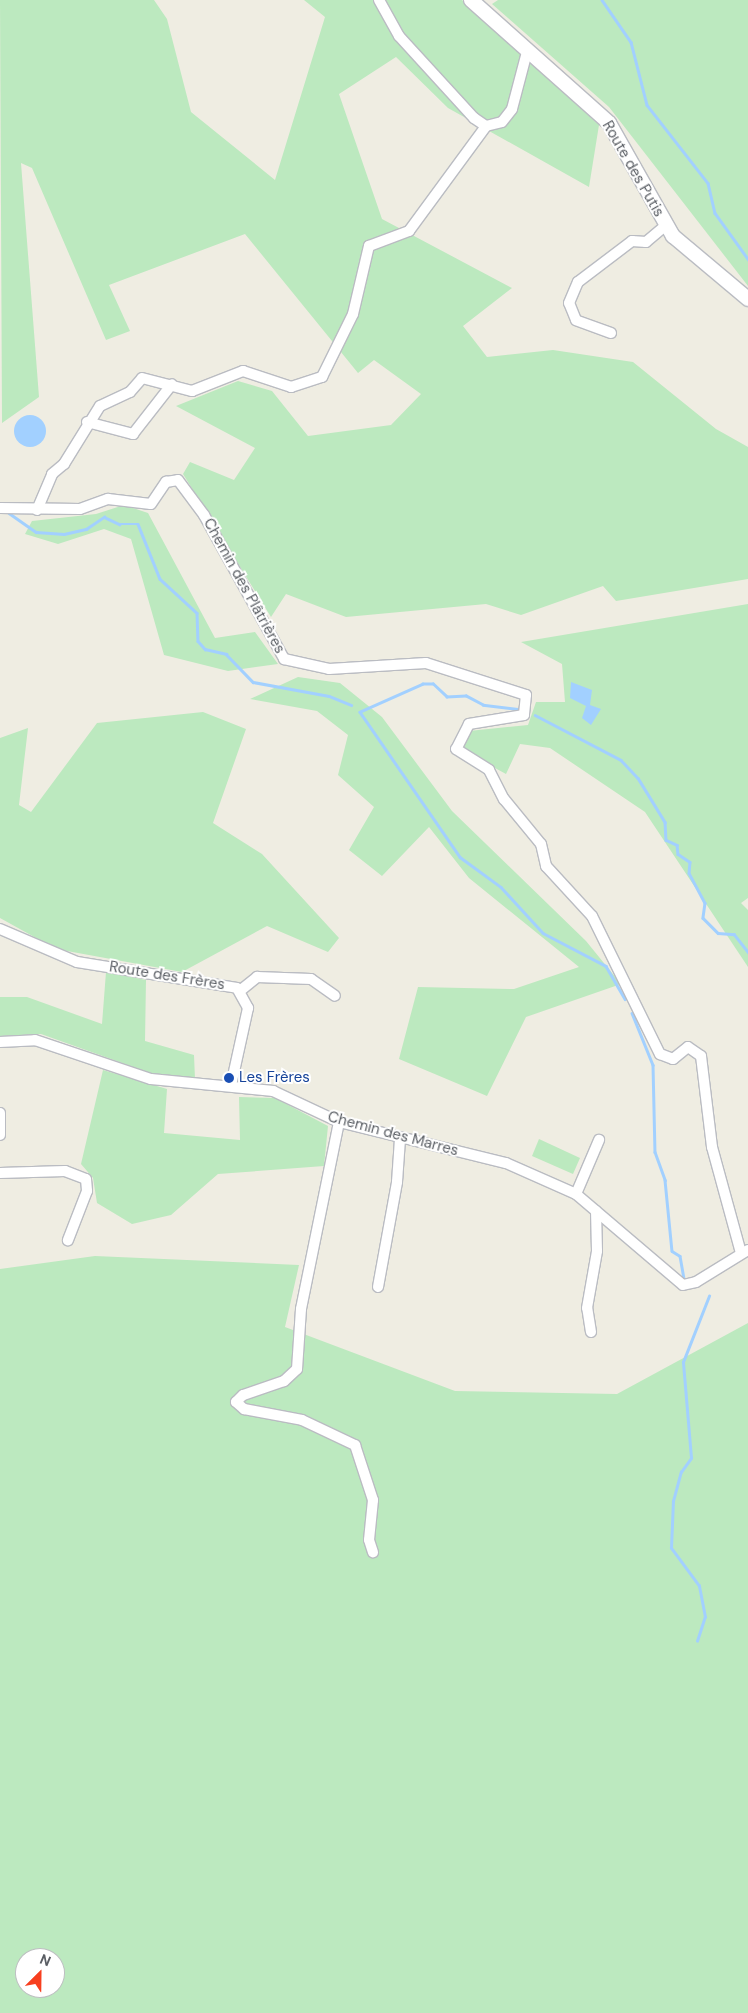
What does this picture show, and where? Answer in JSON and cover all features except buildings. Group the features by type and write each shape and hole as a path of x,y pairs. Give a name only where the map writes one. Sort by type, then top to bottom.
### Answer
{"street":[{"path":"379,0 399,36 474,118 486,126"},
{"name":"Route des Putis","path":"471,0 527,52 572,86 609,123 666,225 698,259 748,299"},
{"path":"37,510 52,474 64,464 87,422 100,406 130,392 142,378 172,384 192,391 243,371 291,387 322,377 353,314 369,246 409,231 486,126 502,122 512,109 527,52"},
{"path":"611,332 576,320 569,304 578,282 632,241 646,242 666,225"},
{"path":"87,422 133,434 172,384"},
{"name":"Chemin des Plâtrières","path":"0,508 37,510 80,509 108,498 151,504 166,482 178,480 204,515 284,659 329,669 426,663 526,695 524,715 469,724 456,749 489,770 504,799 541,844 546,866 592,916 660,1054 673,1059 688,1047 701,1056 712,1146 744,1252"},
{"name":"Route des Frères","path":"0,929 56,956 242,990 248,1008 231,1085"},
{"path":"242,990 257,977 311,979 335,996"},
{"name":"Chemin des Marres","path":"0,1042 35,1040 151,1079 231,1085 273,1091 339,1122 400,1139 506,1163 576,1194 683,1285 696,1282 744,1252"},
{"path":"0,1113 0,1135"},
{"path":"339,1122 301,1309 296,1369 284,1381 243,1395 236,1402 244,1409 285,1414 324,1427 355,1445 373,1500 369,1540 373,1552"},
{"path":"378,1288 397,1182 400,1139"},
{"path":"576,1194 599,1140"},
{"path":"0,1173 65,1171 86,1179 86,1191 68,1240"},
{"path":"591,1332 588,1308 597,1250 596,1211"}],"green space":[{"path":"0,0 154,0 167,19 191,112 275,180 325,17 304,0 462,0 599,125 589,187 448,108 396,57 339,94 382,219 512,288 463,326 487,357 553,350 633,362 716,429 748,447 748,579 616,601 603,586 521,615 486,604 346,617 286,594 271,617 183,474 190,462 234,480 255,448 176,406 238,381 272,391 308,436 391,425 421,394 374,360 358,373 245,234 109,285 130,331 106,340 32,168 21,163 39,397 2,423"},
{"path":"498,0 748,0 748,286 609,107 492,4"},
{"path":"124,505 148,513 215,638 255,632 278,664 228,671 164,655 131,539 104,529 58,544 25,534 32,521 96,514"},
{"path":"748,604 748,898 741,903 748,910 748,967 645,812 550,748 520,744 506,774 462,750 469,731 528,725 536,702 565,702 562,664 521,642"},
{"path":"298,677 340,683 382,717 452,811 586,941 621,984 526,1017 487,1096 399,1059 418,987 514,989 579,967 469,878 429,827 382,876 349,850 374,807 338,775 348,735 317,711 250,699"},
{"path":"203,712 246,729 213,823 262,854 339,938 328,952 267,926 182,972 56,949 0,918 0,738 28,728 19,805 31,812 97,723"},
{"path":"106,972 146,980 145,1041 194,1055 195,1079 153,1074 41,1034 0,1036 0,997 27,997 102,1024"},
{"path":"103,1070 167,1089 164,1133 240,1140 239,1097 275,1098 328,1126 324,1166 218,1174 171,1215 132,1224 97,1203 93,1178 81,1164"},
{"path":"539,1139 580,1158 573,1174 532,1156"},
{"path":"95,1256 299,1265 285,1327 455,1391 617,1394 748,1323 748,2013 0,2013 0,1269"}],"water":[{"path":"30,415 42,419 46,431 42,443 30,447 18,443 14,431 18,419"},
{"path":"571,682 592,690 590,705 601,709 591,725 582,718 586,706 570,698"}],"waterway":[{"path":"602,0 631,42 647,105 708,183 715,213 748,259"},
{"path":"9,513 36,532 64,534 86,529 104,517 119,524 138,524 160,579 197,613 198,641 205,649 226,654 253,682 329,696 351,705"},
{"path":"522,710 483,705 466,696 447,697 433,684 423,684 360,712 460,857 501,887 543,933 606,966 625,999"},
{"path":"535,715 621,760 638,778 665,822 666,840 677,845 678,854 690,862 689,873 705,903 703,918 718,933 734,934 748,952"},
{"path":"632,1013 653,1065 655,1152 665,1180 672,1251 680,1256 684,1278"},
{"path":"697,1641 705,1617 699,1586 671,1548 673,1501 681,1472 691,1458 683,1362 709,1296"}],"place":[{"name":"Les Frères","path":"229,1078"}]}
